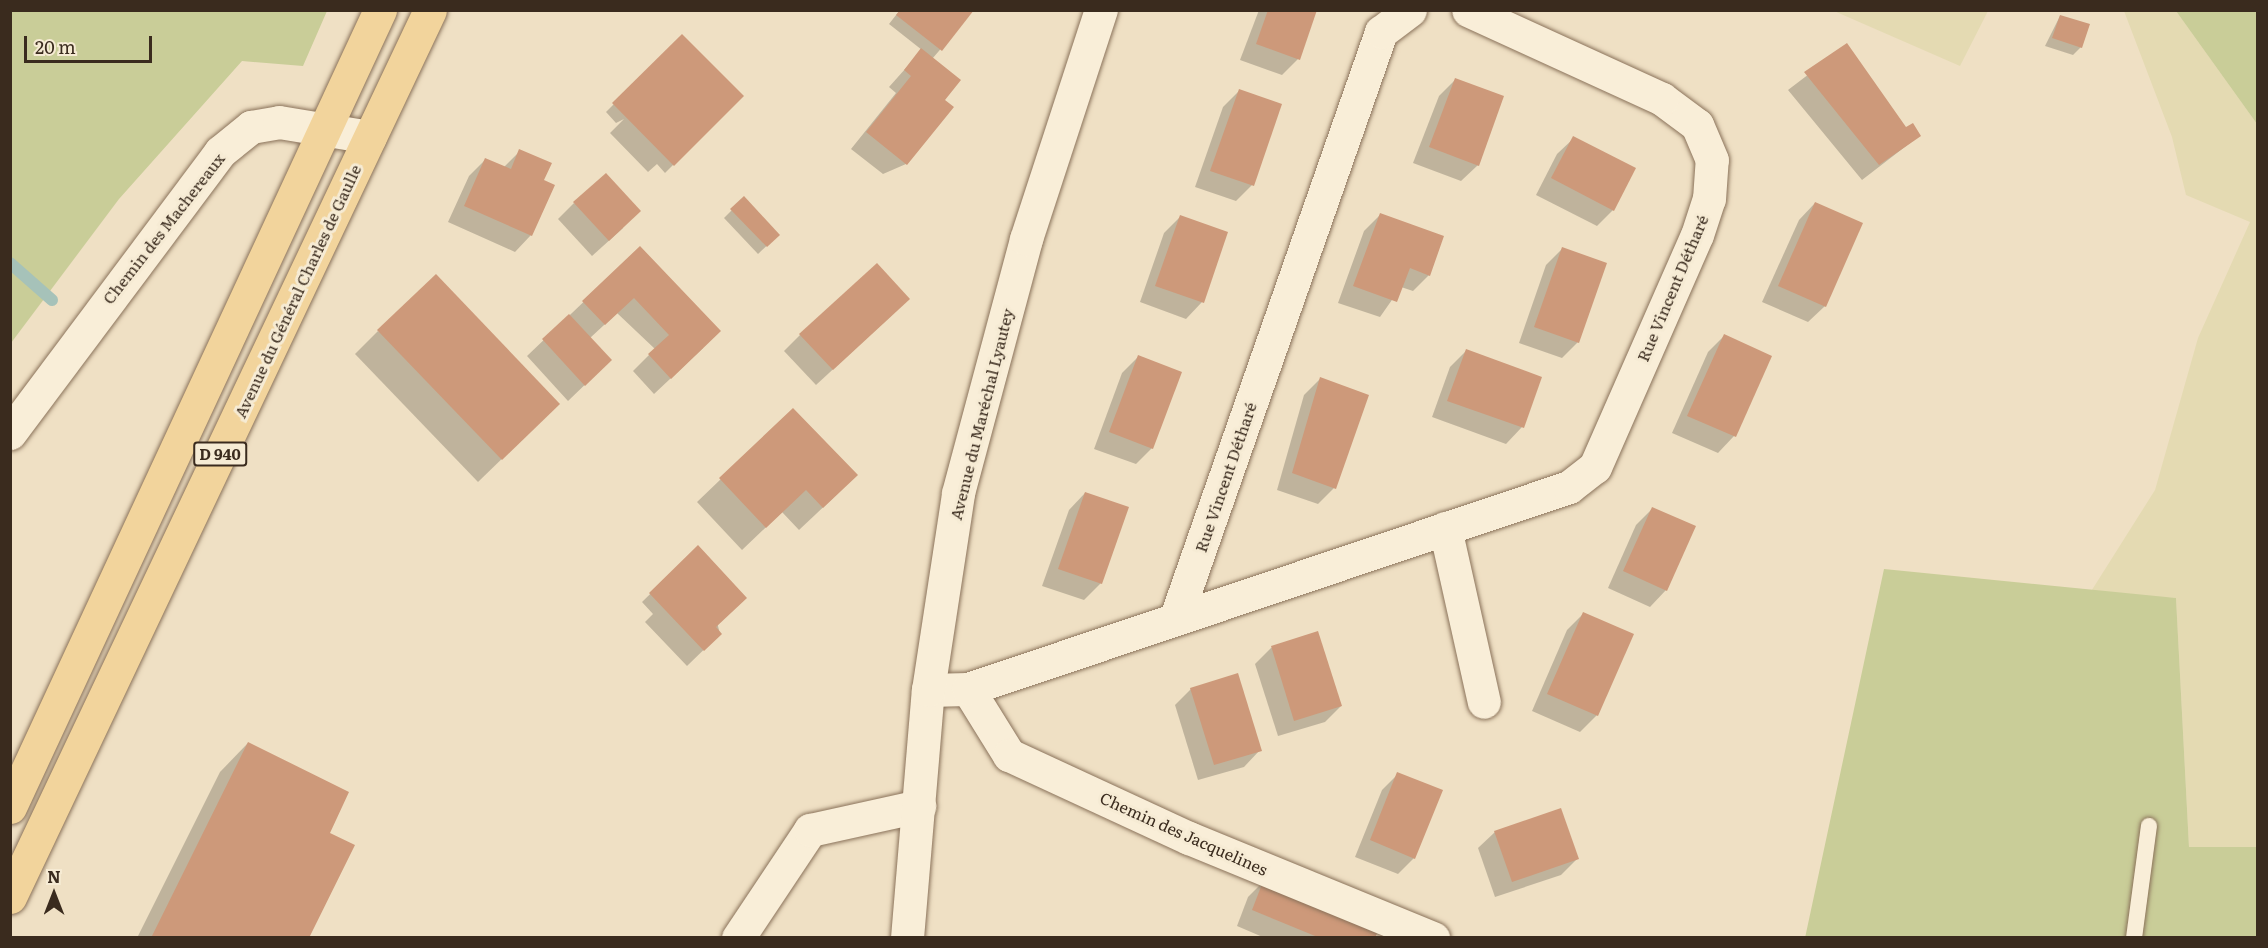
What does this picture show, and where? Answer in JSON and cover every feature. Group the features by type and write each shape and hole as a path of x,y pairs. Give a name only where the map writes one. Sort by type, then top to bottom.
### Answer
{"main road":[{"name":"D 940","path":"10,807 380,10"},
{"name":"Avenue du Général Charles de Gaulle","path":"10,897 430,10"}],"street":[{"name":"Avenue du Maréchal Lyautey","path":"907,938 928,690 958,493 1026,239 1101,10"},
{"name":"Rue Vincent Détharé","path":"1176,617 1382,32 1410,10"},
{"name":"Rue Vincent Détharé","path":"928,690 968,689 1176,617 1569,488 1595,467 1697,235 1709,199 1712,160 1697,125 1662,99 1468,10"},
{"name":"Chemin des Machereaux","path":"10,433 220,152 251,128 279,122 370,137"},
{"path":"1445,528 1484,702"},
{"name":"Chemin des Jacquelines","path":"968,689 1010,755 1189,838 1433,938"},
{"path":"738,938 810,830 919,806"}],"lane":[{"path":"2134,938 2149,826"}],"shaded area":[{"path":"1834,11 1988,11 1960,66"},
{"path":"2124,11 2176,11 2257,124 2257,847 2189,847 2176,598 2090,593 2155,490 2198,338 2250,222 2186,195 2172,137"}],"green space":[{"path":"11,10 327,11 303,66 242,61 119,199 11,343"},
{"path":"2176,11 2257,11 2257,124"},
{"path":"1884,569 2176,598 2189,847 2257,847 2257,937 1805,938"}],"building":[{"path":"900,10 974,10 942,51 896,15"},
{"path":"1268,10 1317,10 1300,60 1256,44"},
{"path":"2060,15 2090,24 2082,48 2052,38"},
{"path":"682,34 744,96 674,166 612,103"},
{"path":"1847,43 1906,127 1913,123 1921,136 1879,165 1804,72"},
{"path":"921,48 961,80 945,100 954,107 907,165 866,132 911,76 904,70"},
{"path":"1455,78 1504,96 1479,166 1429,147"},
{"path":"1239,89 1282,104 1254,186 1210,171"},
{"path":"1573,136 1636,168 1614,211 1551,178"},
{"path":"519,149 552,163 544,180 555,185 532,236 464,206 485,158 511,169"},
{"path":"606,173 641,211 609,241 573,202"},
{"path":"744,196 780,235 767,247 730,209"},
{"path":"1815,202 1863,223 1826,307 1778,286"},
{"path":"1380,213 1444,236 1430,276 1410,268 1397,302 1353,286"},
{"path":"1180,215 1228,232 1204,303 1155,286"},
{"path":"640,246 721,331 671,379 648,354 669,335 634,298 605,325 582,301"},
{"path":"1562,247 1607,263 1579,343 1534,327"},
{"path":"877,263 910,299 833,370 799,334"},
{"path":"436,274 560,404 502,460 377,330"},
{"path":"569,314 612,360 585,386 542,339"},
{"path":"1724,334 1772,356 1736,437 1687,416"},
{"path":"1466,349 1542,377 1524,428 1447,401"},
{"path":"1138,355 1182,372 1153,449 1109,432"},
{"path":"1320,377 1369,395 1336,489 1292,473"},
{"path":"793,408 858,475 823,508 806,490 766,528 719,478"},
{"path":"1085,492 1129,507 1102,584 1058,569"},
{"path":"1652,507 1696,526 1667,591 1623,571"},
{"path":"698,545 747,598 716,627 722,634 704,651 649,593"},
{"path":"1583,612 1634,634 1598,716 1547,694"},
{"path":"1318,631 1342,706 1294,721 1271,646"},
{"path":"1238,673 1262,751 1214,765 1190,688"},
{"path":"248,742 349,792 330,833 355,845 309,938 151,938"},
{"path":"1397,772 1443,790 1415,859 1370,840"},
{"path":"1561,808 1579,859 1512,882 1494,831"},
{"path":"1264,879 1380,926 1375,938 1320,938 1252,910"}],"waterway":[{"path":"10,263 52,300"}]}
